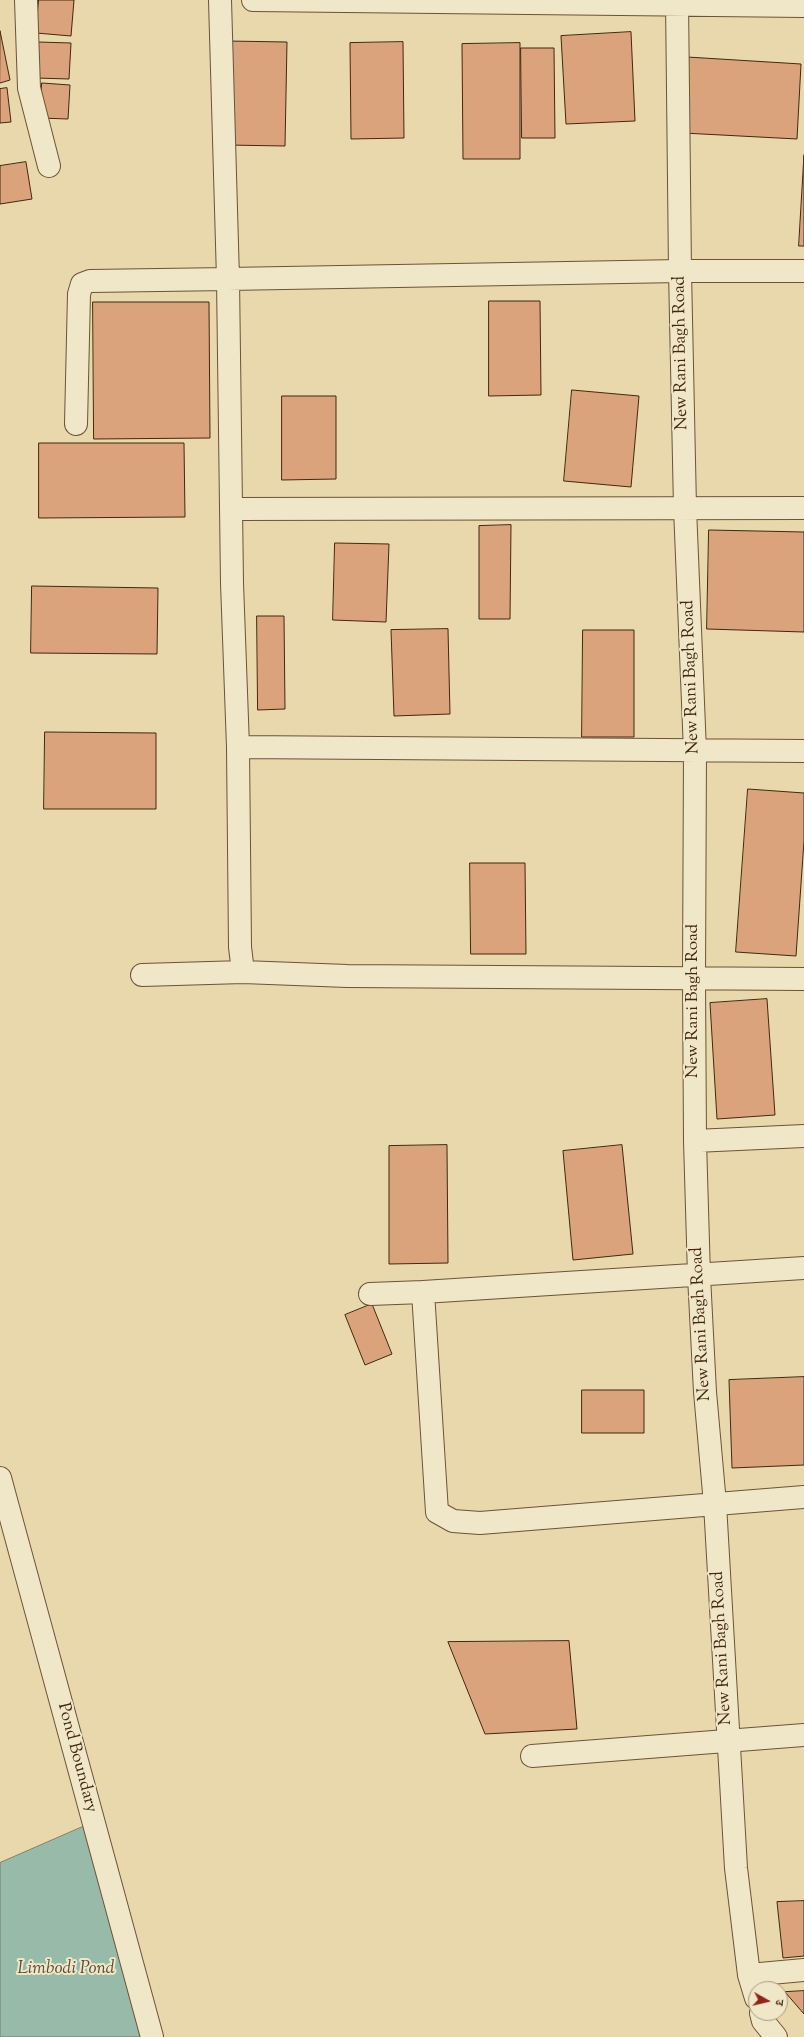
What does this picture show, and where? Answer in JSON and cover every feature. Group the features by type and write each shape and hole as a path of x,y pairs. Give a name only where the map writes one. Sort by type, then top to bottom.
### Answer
{"street":[{"path":"26,0 30,88 49,166"},
{"path":"220,0 228,279 232,583 238,746 240,947 244,972"},
{"path":"253,0 677,3 804,6"},
{"name":"New Rani Bagh Road","path":"677,3 680,271 685,508 695,751 695,1141 699,1276 705,1392 715,1504 736,1868 751,1981"},
{"path":"76,424 79,294 82,284 90,281 680,271 804,271"},
{"path":"232,510 804,508"},
{"path":"238,746 804,751"},
{"path":"142,975 244,972 346,976 804,979"},
{"path":"695,1141 804,1136"},
{"path":"370,1294 699,1276 804,1268"},
{"path":"423,1292 437,1512 453,1521 480,1524 804,1497"},
{"name":"Pond Boundary","path":"0,1478 152,2037"},
{"path":"532,1756 804,1735"},
{"path":"749,1975 804,1970"},
{"path":"763,2021 776,2037"}],"water":[{"name":"Limbodi Pond","path":"94,1822 152,2037 0,2037 0,1863"}],"building":[{"path":"39,0 74,0 71,36 36,33"},
{"path":"0,31 10,80 0,83"},
{"path":"631,32 635,121 566,124 561,36"},
{"path":"227,41 287,42 285,146 226,145"},
{"path":"38,42 71,43 69,79 36,78"},
{"path":"403,42 404,138 351,139 350,43"},
{"path":"520,43 520,159 463,159 462,44"},
{"path":"521,48 554,48 555,138 522,138"},
{"path":"687,57 801,64 797,139 683,133"},
{"path":"42,83 70,85 68,119 40,118"},
{"path":"7,88 11,122 0,123 0,89"},
{"path":"804,155 804,246 799,246"},
{"path":"26,162 32,199 0,204 0,166"},
{"path":"489,301 540,301 541,395 489,396"},
{"path":"93,302 209,302 210,438 94,439"},
{"path":"572,390 639,396 631,487 564,481"},
{"path":"282,396 336,396 336,479 282,480"},
{"path":"39,443 184,443 185,517 39,518"},
{"path":"511,525 510,619 479,619 479,526"},
{"path":"709,530 804,532 804,632 707,629"},
{"path":"335,543 389,544 386,622 333,620"},
{"path":"32,586 158,588 157,654 31,653"},
{"path":"257,616 284,616 285,709 258,710"},
{"path":"448,629 450,714 394,716 391,630"},
{"path":"583,630 634,630 634,737 582,737"},
{"path":"45,732 156,733 156,809 44,809"},
{"path":"748,789 804,793 804,841 796,956 736,952"},
{"path":"470,863 525,863 526,954 471,954"},
{"path":"767,999 775,1115 717,1119 710,1003"},
{"path":"447,1145 448,1263 389,1264 389,1146"},
{"path":"622,1145 633,1254 573,1260 563,1151"},
{"path":"372,1304 392,1354 365,1365 345,1315"},
{"path":"804,1377 804,1465 732,1468 729,1380"},
{"path":"582,1390 644,1390 644,1433 582,1433"},
{"path":"569,1641 577,1729 485,1734 448,1642"},
{"path":"804,1901 804,1956 783,1958 777,1902"},
{"path":"804,1991 804,2014 788,1995 788,1992"}]}
